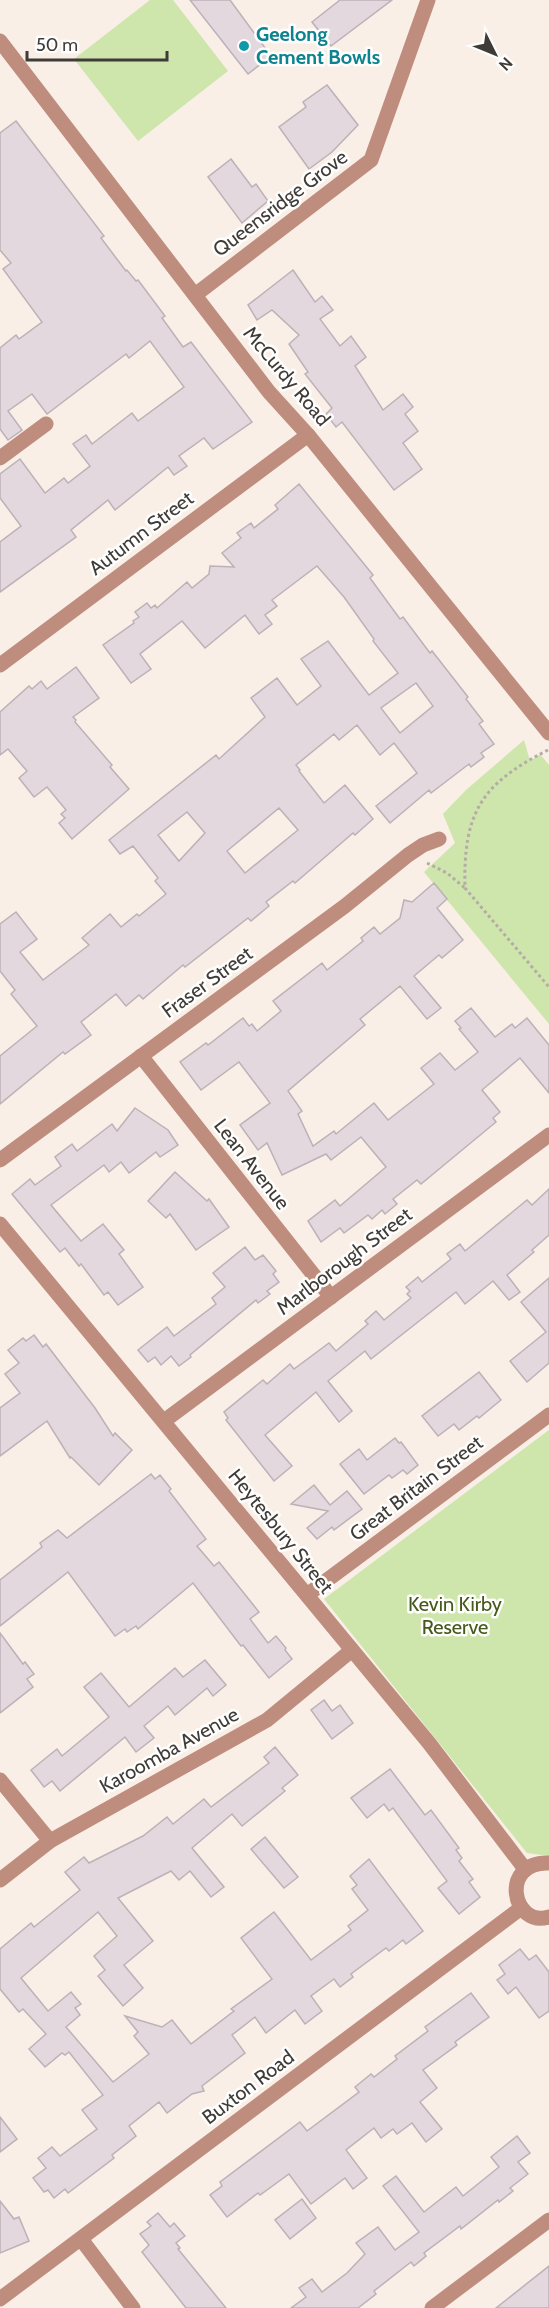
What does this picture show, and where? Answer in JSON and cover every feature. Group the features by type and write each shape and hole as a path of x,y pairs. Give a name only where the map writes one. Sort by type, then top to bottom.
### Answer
{"street":[{"name":"Queensridge Grove","path":"195,295 371,160 428,0"},
{"name":"McCurdy Road","path":"0,41 269,392 308,435 549,733"},
{"path":"0,458 46,424"},
{"name":"Autumn Street","path":"0,665 308,435"},
{"name":"Fraser Street","path":"0,1160 345,906 408,855 423,845 439,839"},
{"name":"Lean Avenue","path":"141,1056 330,1298"},
{"name":"Marlborough Street","path":"164,1421 549,1136"},
{"name":"Heytesbury Street","path":"0,1224 429,1743 525,1869"},
{"name":"Great Britain Street","path":"307,1595 549,1415"},
{"name":"Karoomba Avenue","path":"0,1880 51,1841 267,1720 352,1650"},
{"path":"0,1780 51,1841"},
{"path":"549,1863 537,1863 525,1869 519,1876 515,1892 521,1908 532,1916 549,1917"},
{"name":"Buxton Road","path":"0,2299 521,1908"},
{"path":"432,2308 549,2220"},
{"path":"81,2239 134,2308"}],"path":[{"path":"465,888 466,847 470,825 479,804 491,789 549,750"},
{"path":"408,855 442,870 465,888 549,987"}],"green space":[{"path":"150,0 173,0 228,71 138,141 74,59"},
{"path":"524,740 530,761 540,754 549,765 549,1024 424,872 455,843 443,814 466,790"},
{"name":"Kevin Kirby Reserve","path":"549,1430 549,1856 527,1853 324,1599"}],"building":[{"name":"Geelong Cement Bowls","path":"190,0 230,0 271,56 248,74"},
{"path":"340,0 392,0 331,46 312,22"},
{"path":"327,85 358,125 332,152 309,169 279,127 306,107 303,102"},
{"path":"16,121 104,236 101,238 126,271 136,281 138,280 165,316 162,318 183,347 191,342 252,422 213,449 204,438 179,456 187,466 174,475 168,467 115,510 108,500 71,530 76,537 0,592 0,542 21,526 0,498 0,474 20,459 45,493 64,478 68,483 90,466 73,444 86,435 92,444 132,413 138,421 184,387 150,341 129,358 126,354 47,414 32,394 8,411 22,430 8,440 0,429 0,348 16,335 19,339 42,322 3,269 11,263 0,250 0,133"},
{"path":"231,159 252,187 256,184 268,201 242,223 208,177"},
{"path":"293,270 315,302 322,296 333,310 320,319 340,346 351,336 366,357 355,366 383,410 403,394 413,407 405,414 418,431 403,443 422,469 394,490 342,422 336,427 326,414 332,408 305,374 308,372 289,344 299,335 272,310 257,320 248,305"},
{"path":"299,484 373,575 370,578 400,619 403,617 468,697 466,699 483,721 479,724 494,744 481,753 484,757 471,767 469,764 431,793 429,790 390,823 376,806 417,773 394,743 380,755 357,725 339,740 334,734 296,765 324,803 345,785 373,819 355,835 353,833 295,883 293,881 266,902 269,906 251,921 248,918 185,967 183,965 143,999 139,995 126,1006 116,994 81,1022 91,1035 65,1054 63,1052 0,1104 0,1056 37,1026 11,994 15,990 0,971 0,924 16,912 37,939 20,952 43,980 89,945 82,938 110,914 121,927 166,894 155,881 158,878 133,846 120,854 109,840 216,755 219,759 265,717 251,698 277,678 297,705 321,686 301,659 328,641 369,695 398,673 373,641 374,639 344,597 317,566 272,600 277,606 265,615 272,624 259,634 245,615 205,648 182,621 140,654 151,669 131,683 103,645 134,623 133,621 139,617 135,612 147,603 151,608 155,605 157,608 187,582 192,588 209,574 210,566 234,567 222,553 241,538 237,533 251,523 254,528 278,509 275,505","holes":["416,683 433,706 400,733 381,708","279,808 298,830 245,873 227,851","187,812 205,833 179,861 158,835"]},
{"path":"76,667 99,698 73,717 75,722 112,765 110,767 129,789 72,839 59,823 65,818 61,814 66,810 47,787 34,797 19,778 27,771 8,749 0,755 0,712 29,686 32,689 41,681 47,689"},
{"path":"434,883 447,899 437,908 463,940 442,958 439,955 414,976 441,1008 427,1019 400,986 360,1019 365,1025 288,1091 302,1111 298,1114 313,1146 334,1131 336,1134 374,1103 388,1120 434,1084 421,1068 440,1053 455,1070 478,1052 455,1021 471,1008 495,1037 512,1024 515,1028 527,1018 549,1045 549,1093 520,1058 482,1090 500,1112 493,1118 496,1122 421,1184 417,1180 393,1199 397,1204 385,1214 382,1210 372,1219 368,1215 344,1233 340,1228 321,1242 308,1221 335,1200 340,1206 386,1167 361,1137 331,1160 326,1154 282,1175 267,1143 258,1150 240,1125 270,1103 239,1062 201,1090 180,1062 206,1043 208,1045 243,1018 257,1031 281,1011 273,1001 322,963 327,970 363,941 361,938 374,927 380,934 400,918 404,900 412,902"},
{"path":"135,1108 168,1130 178,1145 160,1157 156,1152 129,1173 121,1162 109,1172 104,1165 51,1205 81,1241 103,1224 124,1250 119,1254 143,1287 118,1305 108,1292 104,1295 81,1264 79,1266 65,1248 60,1252 12,1194 30,1179 35,1185 61,1166 55,1157 72,1144 77,1151 112,1124 117,1131"},
{"path":"175,1172 207,1201 209,1199 229,1227 196,1250 170,1214 166,1218 148,1201"},
{"path":"549,1189 549,1235 532,1250 534,1252 507,1275 520,1292 509,1300 493,1281 465,1304 456,1292 371,1359 365,1351 328,1381 352,1411 339,1422 316,1392 265,1435 292,1466 274,1481 226,1420 228,1418 224,1412 263,1380 267,1384 290,1364 294,1369 329,1343 336,1351 368,1324 365,1321 376,1311 384,1320 411,1298 407,1294 410,1291 406,1287 418,1277 422,1282 451,1259 447,1254 460,1244 465,1251 527,1200 532,1205"},
{"path":"245,1247 255,1260 263,1255 276,1271 273,1274 279,1282 267,1291 270,1294 258,1303 256,1300 179,1366 171,1356 161,1365 155,1357 148,1362 138,1350 167,1327 174,1336 216,1304 212,1298 225,1287 213,1273"},
{"path":"549,1278 549,1363 527,1382 510,1361 546,1332 521,1302"},
{"path":"34,1335 43,1347 46,1344 95,1408 113,1436 115,1433 132,1450 99,1485 70,1458 47,1421 0,1456 0,1408 20,1393 5,1374 19,1363 8,1350 23,1338 26,1341"},
{"path":"479,1372 501,1400 479,1418 477,1416 459,1430 454,1424 438,1436 422,1416"},
{"path":"395,1438 399,1443 401,1442 418,1465 407,1474 403,1470 392,1478 389,1475 364,1494 340,1464 359,1449 367,1460"},
{"path":"151,1474 155,1479 160,1475 171,1489 169,1491 206,1539 197,1546 214,1566 219,1562 259,1612 250,1619 268,1643 276,1636 286,1648 285,1650 292,1659 269,1678 243,1645 241,1646 193,1583 138,1629 136,1626 127,1632 125,1629 115,1636 68,1572 0,1626 0,1580 42,1547 40,1543 58,1530 67,1538"},
{"path":"314,1485 330,1505 347,1491 362,1509 334,1530 332,1527 317,1539 307,1528 328,1511 291,1504"},
{"path":"0,1633 23,1664 25,1662 34,1674 27,1679 33,1687 0,1713"},
{"path":"205,1660 226,1685 213,1696 207,1688 175,1715 168,1706 144,1726 154,1738 136,1752 125,1737 60,1791 52,1781 44,1787 31,1770 57,1749 62,1756 109,1717 84,1687 101,1673 129,1707 175,1668 183,1677"},
{"path":"324,1700 332,1711 340,1705 353,1723 332,1739 311,1710"},
{"path":"275,1747 298,1775 282,1788 285,1791 242,1826 232,1814 192,1848 224,1887 211,1897 190,1871 179,1880 171,1871 118,1898 153,1941 124,1965 143,1988 123,2006 98,1976 105,1970 94,1956 117,1936 98,1912 21,1978 48,2011 71,1992 81,2004 75,2008 80,2015 66,2027 113,2082 149,2054 134,2036 138,2032 125,2016 162,2027 172,2020 191,2044 234,2011 231,2009 272,1979 241,1938 274,1912 311,1960 351,1930 348,1926 368,1910 352,1889 357,1885 350,1876 369,1859 423,1931 406,1944 403,1940 389,1951 386,1948 351,1974 353,1977 340,1987 334,1979 311,1996 322,2011 305,2024 295,2010 266,2033 255,2017 232,2035 245,2053 202,2086 204,2091 192,2094 167,2113 159,2102 129,2126 136,2136 112,2155 114,2158 68,2193 65,2189 54,2198 48,2190 44,2192 33,2178 46,2168 38,2158 52,2147 60,2156 97,2129 82,2110 103,2095 69,2052 65,2055 62,2053 45,2067 29,2049 46,2034 23,2009 19,2012 0,1989 0,1949 31,1923 34,1927 80,1890 65,1872 84,1857 89,1863 143,1836 167,1817 173,1824 204,1799 211,1807 269,1763 264,1757"},
{"path":"390,1769 425,1815 431,1810 459,1848 456,1850 462,1858 459,1861 473,1879 469,1882 480,1897 459,1914 438,1888 447,1881 393,1808 389,1811 384,1804 367,1818 351,1798"},
{"path":"265,1837 298,1877 284,1888 251,1849"},
{"path":"520,1949 529,1960 536,1955 549,1972 549,2011 539,2018 516,1987 508,1994 497,1980 505,1974 499,1965"},
{"path":"471,1993 489,2017 423,2070 437,2088 420,2102 442,2129 426,2142 412,2123 397,2134 393,2129 381,2138 374,2128 346,2150 367,2178 353,2189 345,2178 311,2204 289,2174 260,2195 258,2193 227,2217 210,2195 222,2186 220,2182 300,2122 307,2131 359,2092 355,2087 371,2074 374,2077 397,2059 395,2056 428,2031 425,2027"},
{"path":"0,2117 17,2139 0,2152"},
{"path":"517,2136 530,2153 518,2162 528,2174 510,2188 513,2191 499,2202 498,2200 461,2229 460,2226 424,2253 426,2256 414,2266 411,2262 374,2291 376,2294 358,2308 291,2308 306,2297 299,2288 312,2279 322,2292 347,2273 365,2254 356,2243 378,2227 395,2250 419,2232 383,2186 396,2176 424,2212 456,2187 463,2196 499,2167 491,2157"},
{"path":"302,2199 316,2218 290,2239 275,2220"},
{"path":"0,2201 14,2219 19,2217 29,2241 0,2253"},
{"path":"158,2213 170,2227 174,2223 185,2236 176,2243 180,2248 178,2249 226,2308 186,2308 142,2252 149,2245 140,2234 151,2226 147,2222"},
{"path":"549,2266 549,2308 496,2308"}],"place":[{"name":"Geelong Cement Bowls","path":"244,46"}]}
